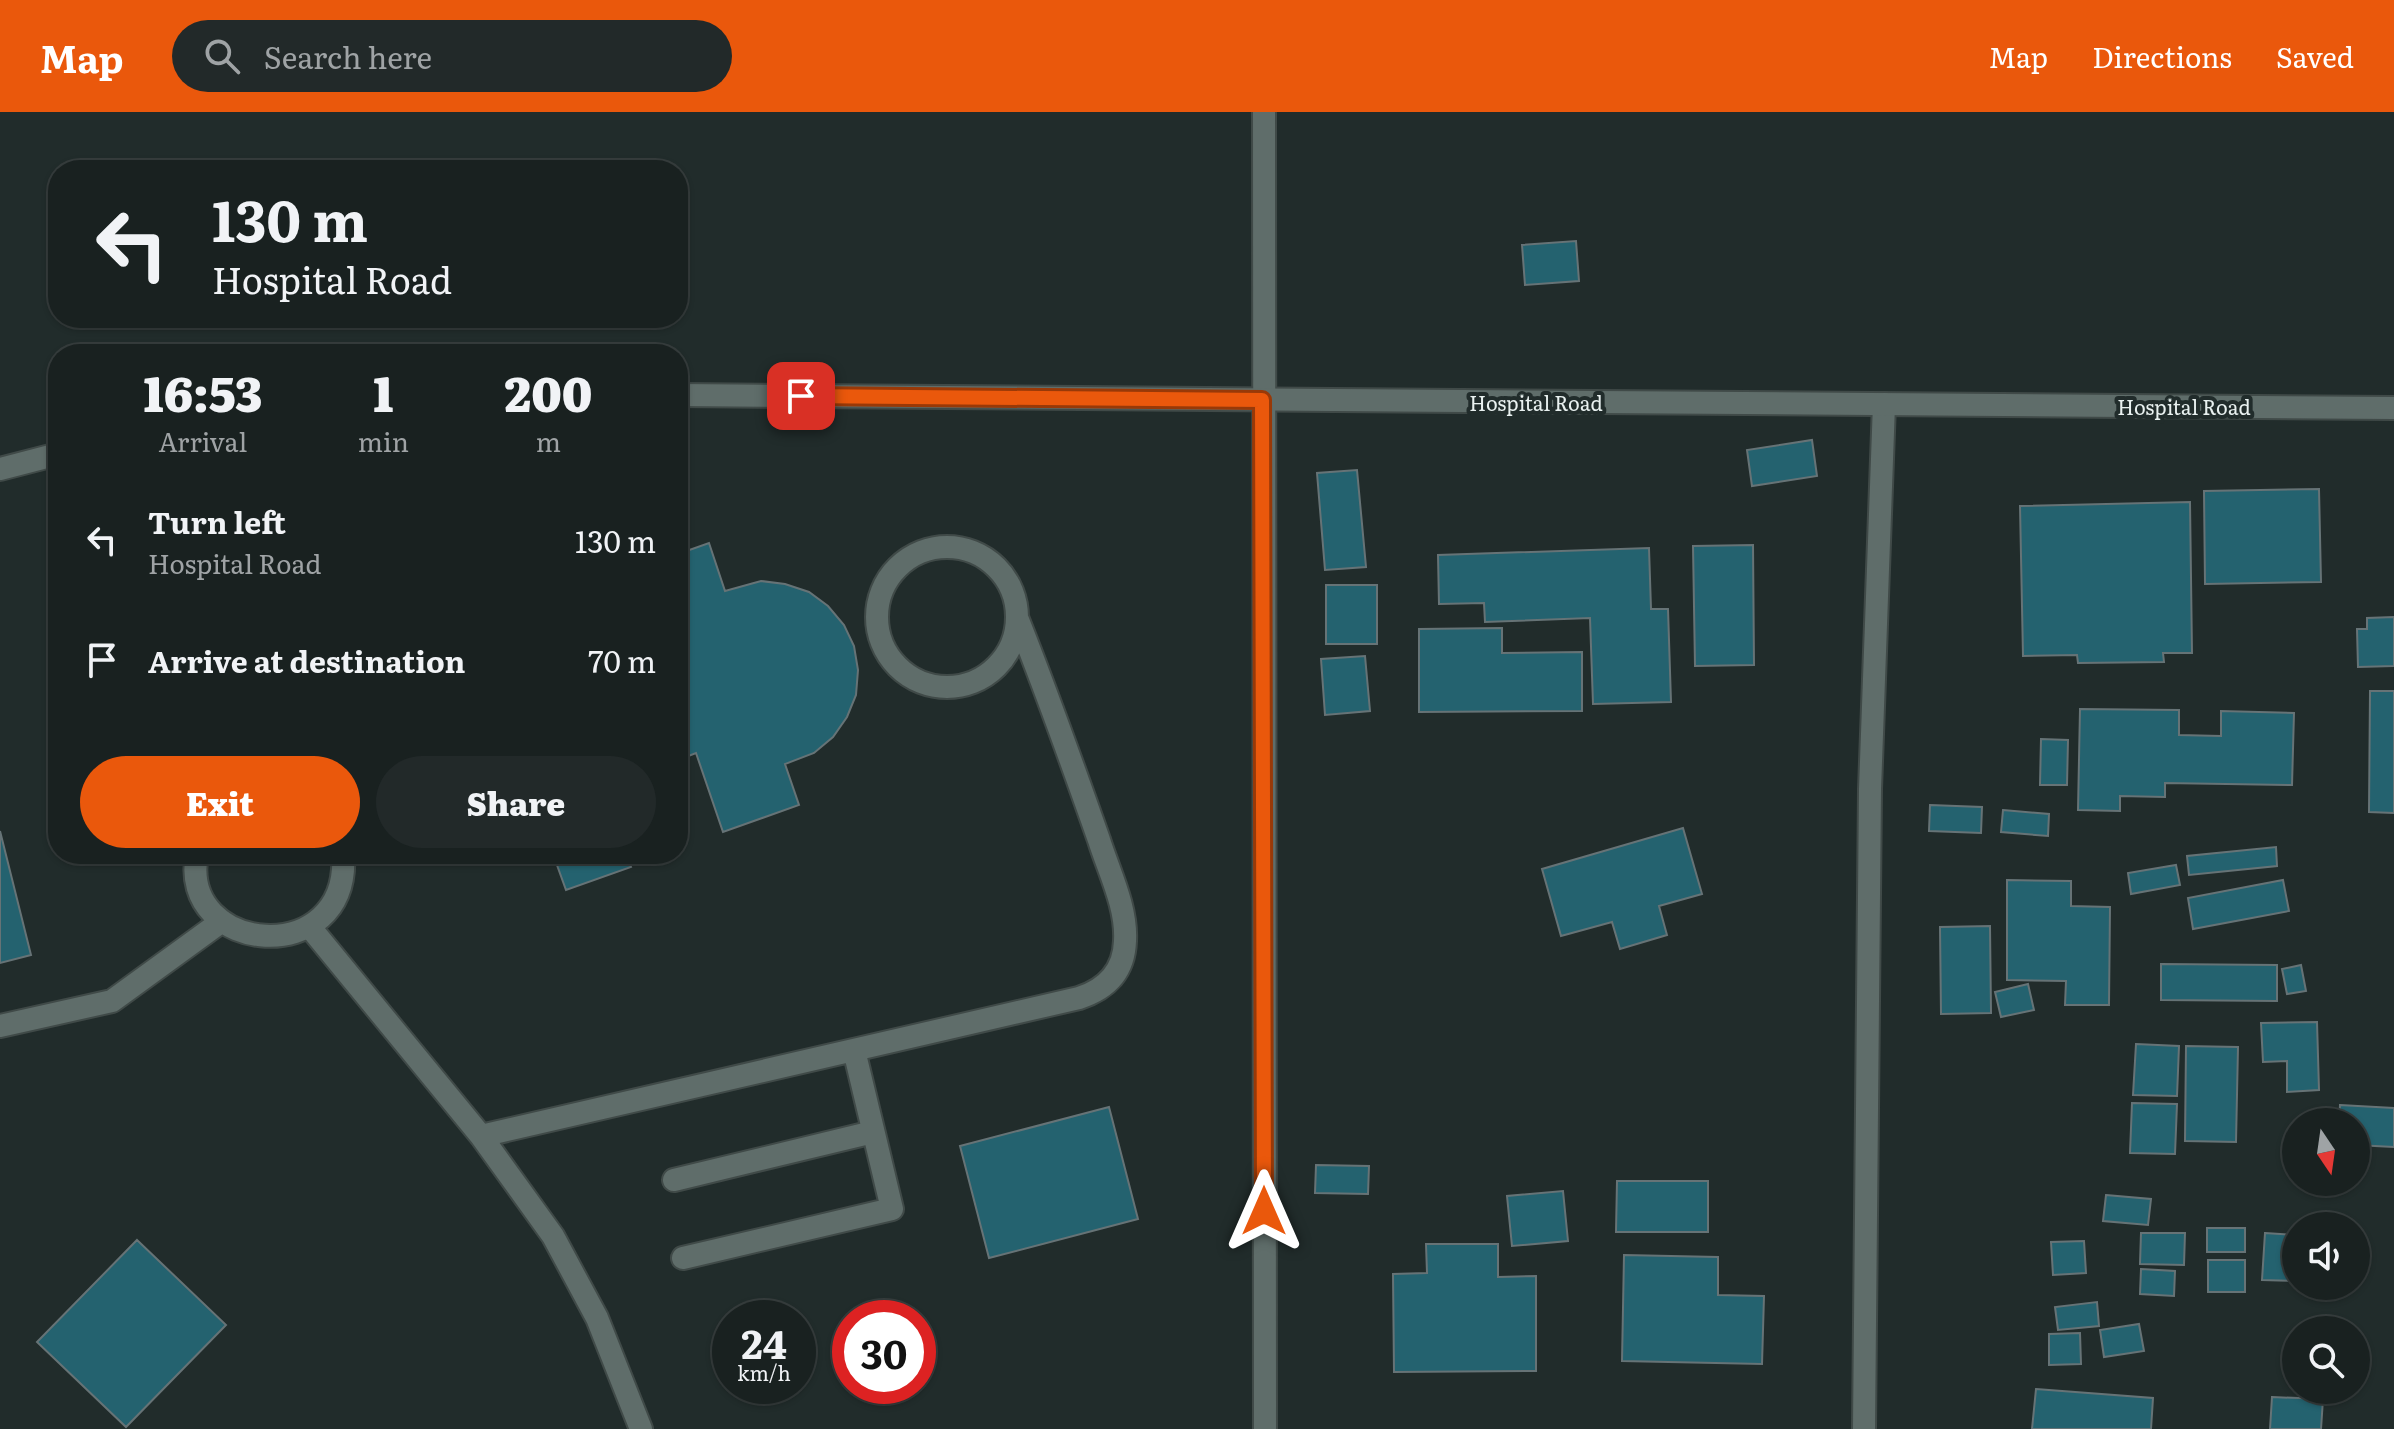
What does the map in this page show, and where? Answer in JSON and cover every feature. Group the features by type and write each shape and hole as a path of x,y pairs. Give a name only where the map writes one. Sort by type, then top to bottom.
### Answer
{"street":[{"path":"1264,112 1265,1429"},
{"name":"Hospital Road","path":"688,395 2394,408"},
{"path":"1864,1429 1870,789 1884,404"},
{"path":"0,469 48,457"},
{"path":"481,1136 1079,998 1098,992 1110,982 1119,969 1125,941 1121,905 1057,717 1018,620 1015,596 1003,574 985,557 962,548 938,547 914,554 895,569 881,590 876,614 878,639 890,661 908,677 931,687 956,688 979,680 999,665 1013,645 1018,620"},
{"path":"197,864 197,883 207,904 222,921 242,933 265,938 288,936 309,926 327,911 339,891 342,864"},
{"path":"0,1026 112,1001 222,921"},
{"path":"309,926 481,1136 553,1236 597,1318 641,1429"},
{"path":"683,1258 892,1209 854,1050"},
{"path":"674,1180 873,1132"}],"building":[{"path":"1576,241 1579,281 1525,285 1522,245"},
{"path":"1812,440 1817,476 1752,486 1747,450"},
{"path":"1357,470 1366,567 1325,570 1317,473"},
{"path":"2319,489 2321,582 2205,584 2204,491"},
{"path":"2190,502 2192,653 2163,653 2164,662 2078,663 2077,655 2023,656 2020,506"},
{"path":"709,543 725,591 761,581 785,584 809,592 828,606 844,625 854,646 858,670 856,695 847,717 833,737 814,753 785,764 799,805 723,832 696,753 688,756 688,550"},
{"path":"1753,545 1754,665 1695,666 1693,546"},
{"path":"1649,548 1651,609 1668,609 1671,702 1593,704 1590,618 1485,622 1484,603 1439,604 1438,555"},
{"path":"1326,585 1377,585 1377,644 1326,644"},
{"path":"2394,617 2394,666 2358,667 2357,629 2367,629 2367,618"},
{"path":"1502,628 1502,653 1582,652 1582,711 1419,712 1419,629"},
{"path":"1365,656 1370,711 1325,715 1321,659"},
{"path":"2370,691 2394,691 2394,813 2369,812"},
{"path":"2080,709 2179,710 2179,735 2221,736 2221,711 2294,713 2292,785 2165,783 2165,797 2120,796 2120,811 2078,810"},
{"path":"2041,739 2068,740 2067,785 2040,785"},
{"path":"1930,805 1982,807 1981,833 1929,831"},
{"path":"2003,810 2049,814 2048,836 2001,832"},
{"path":"1683,828 1702,894 1659,906 1667,935 1620,949 1612,922 1561,936 1542,869"},
{"path":"0,831 31,955 0,963"},
{"path":"2276,847 2277,866 2189,875 2187,856"},
{"path":"557,864 630,864 631,867 566,890"},
{"path":"2176,865 2180,885 2131,894 2128,873"},
{"path":"2007,880 2071,881 2071,906 2110,907 2109,1005 2065,1005 2066,981 2007,980"},
{"path":"2283,880 2289,911 2193,929 2188,898"},
{"path":"1990,926 1991,1013 1941,1014 1940,927"},
{"path":"2161,964 2277,965 2277,1001 2161,1000"},
{"path":"2301,965 2306,991 2287,994 2282,969"},
{"path":"2028,984 2034,1010 2001,1017 1995,992"},
{"path":"2317,1022 2319,1090 2287,1092 2287,1061 2263,1062 2261,1023"},
{"path":"2136,1044 2179,1046 2177,1096 2133,1095"},
{"path":"2186,1046 2238,1047 2236,1142 2185,1141"},
{"path":"2132,1103 2177,1104 2175,1154 2130,1153"},
{"path":"2340,1105 2394,1108 2394,1147 2370,1146 2370,1108 2340,1108"},
{"path":"1109,1107 1138,1219 989,1258 960,1146"},
{"path":"1316,1165 1369,1166 1368,1194 1315,1193"},
{"path":"1617,1181 1708,1181 1708,1232 1616,1232"},
{"path":"1563,1191 1568,1241 1512,1246 1507,1196"},
{"path":"2106,1195 2151,1199 2148,1225 2103,1221"},
{"path":"2207,1228 2245,1228 2245,1252 2207,1252"},
{"path":"2141,1233 2185,1233 2184,1265 2140,1264"},
{"path":"2265,1233 2282,1234 2282,1281 2262,1280"},
{"path":"137,1240 226,1325 126,1427 37,1342"},
{"path":"2084,1241 2086,1273 2053,1275 2051,1242"},
{"path":"1426,1244 1498,1244 1498,1277 1536,1276 1536,1371 1394,1372 1393,1274 1427,1273"},
{"path":"1624,1255 1718,1257 1718,1295 1764,1296 1762,1364 1622,1361"},
{"path":"2208,1260 2245,1260 2245,1292 2208,1292"},
{"path":"2141,1269 2175,1271 2174,1296 2140,1294"},
{"path":"2097,1302 2099,1326 2058,1330 2055,1307"},
{"path":"2139,1324 2144,1351 2104,1357 2100,1330"},
{"path":"2080,1333 2081,1364 2049,1365 2049,1334"},
{"path":"2036,1389 2153,1398 2151,1429 2032,1429"},
{"path":"2272,1397 2282,1397 2282,1404 2323,1404 2321,1429 2270,1429"}],"route":[{"path":"801,396 1262,400 1264,1211"}]}
